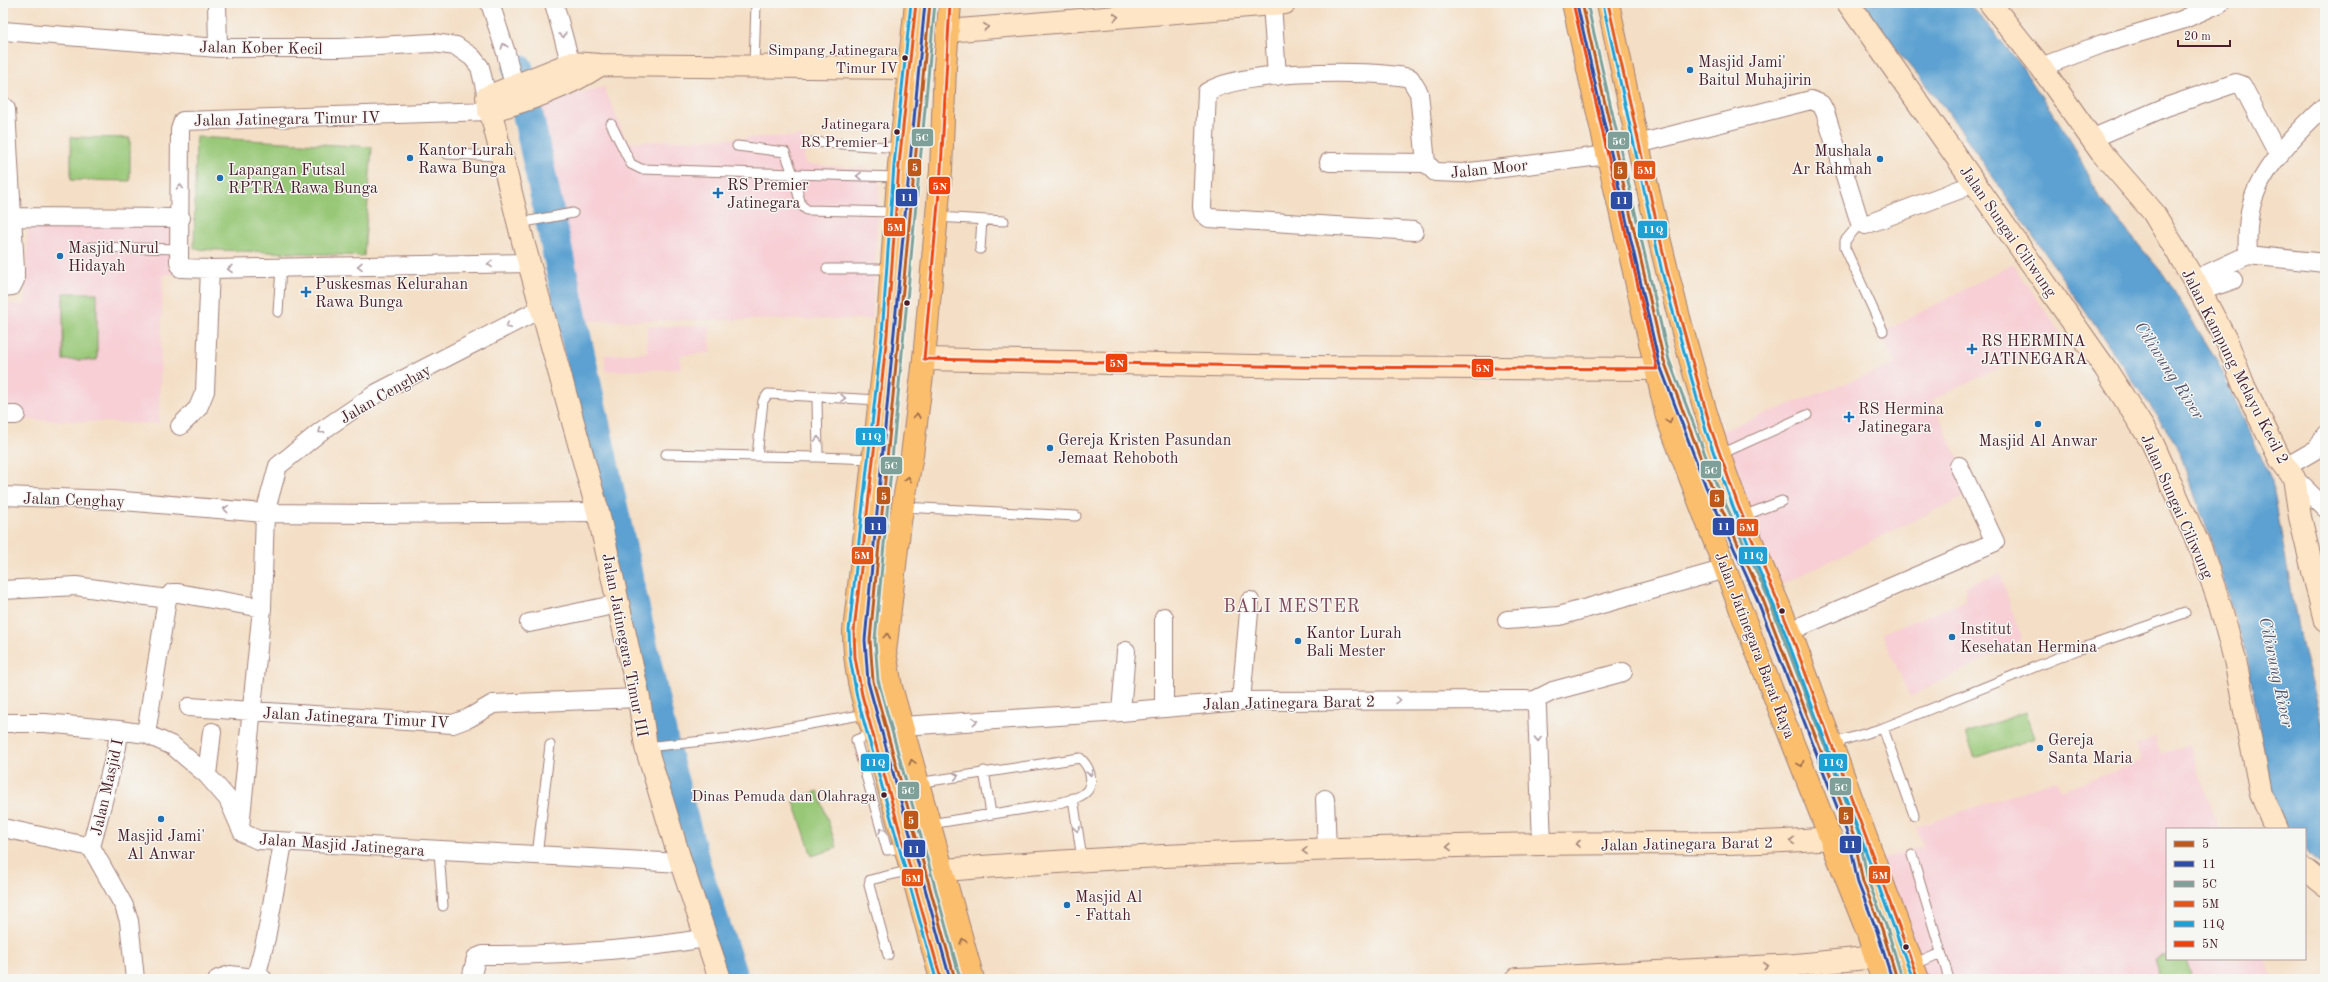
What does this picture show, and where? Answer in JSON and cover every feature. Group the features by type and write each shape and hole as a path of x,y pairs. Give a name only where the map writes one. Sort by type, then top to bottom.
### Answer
{"main road":[{"path":"916,3 900,148 890,269 887,335 854,631 854,655 870,723 941,979"},
{"path":"950,3 941,170 924,359 912,455 903,507 885,652 891,687 944,870 973,979"},
{"name":"Jalan Jatinegara Barat Raya","path":"1573,3 1667,417 1760,660 1831,838 1876,957 1882,979"},
{"path":"1608,3 1672,296 1719,454 1790,631 1831,744 1909,974"}],"street":[{"path":"217,3 218,48"},
{"path":"490,3 519,94"},
{"path":"554,3 576,71"},
{"name":"Jalan Sungai Ciliwung","path":"1848,3 2105,368 2152,442 2202,552 2220,605 2235,660 2261,794 2276,828"},
{"name":"Jalan Kampung Melayu Kecil 2","path":"1990,3 2041,67 2092,139 2153,212 2197,286 2227,342 2244,386 2290,473 2325,622"},
{"path":"2041,67 2102,44 2182,20 2200,7 2220,3"},
{"path":"948,30 1278,4 1277,76"},
{"name":"Jalan Kober Kecil","path":"3,31 218,48 340,48 433,43 456,46 472,57 480,67 488,104"},
{"name":"Jalan Jatinegara Timur IV","path":"529,263 281,268 181,268 179,262 181,218 180,130 183,121 488,104 519,94 576,71 600,65 909,68"},
{"name":"Jalan Moor","path":"1414,231 1209,218 1203,213 1207,92 1226,84 1277,76 1351,72 1392,74 1410,78 1419,93 1426,163 1435,172 1462,173 1608,155"},
{"path":"2092,139 2166,107 2236,83 2242,85 2279,156"},
{"path":"1638,144 1803,101 1817,101 1821,104 1825,112 1860,223 1865,225 1961,189"},
{"path":"488,104 542,308"},
{"path":"3,106 6,109 15,280 12,286 3,287"},
{"path":"2248,255 2247,229 2252,202 2265,174 2303,126 2325,106"},
{"path":"1329,162 1426,163"},
{"path":"12,216 181,218"},
{"path":"2197,286 2248,255 2325,263"},
{"path":"180,426 198,408 205,391 210,269"},
{"path":"2197,286 2233,280"},
{"name":"Jalan Jatinegara Timur III","path":"542,308 598,512 649,746 681,863 720,979"},
{"name":"Jalan Cenghay","path":"240,828 262,608 265,513 278,466 320,432 377,393 542,308"},
{"path":"924,359 1305,367 1657,369"},
{"path":"2325,435 2317,449 2290,473 2325,508"},
{"path":"1790,631 1995,542 1959,466"},
{"name":"Jalan Cenghay","path":"3,496 112,500 265,513"},
{"path":"265,513 372,514 598,512"},
{"path":"1507,620 1560,616 1726,569"},
{"path":"3,590 76,586 167,599"},
{"path":"146,734 167,599 172,593 262,608"},
{"path":"1241,701 1250,602"},
{"path":"529,623 618,604"},
{"path":"1164,617 1164,707"},
{"path":"1121,712 1126,650"},
{"path":"1542,844 1537,708 1533,701 1553,691 1623,672"},
{"name":"Jalan Jatinegara Timur IV","path":"189,707 453,724 469,718 493,704 639,698"},
{"name":"Jalan Jatinegara Barat 2","path":"902,726 1121,712 1241,701 1533,701"},
{"name":"Jalan Masjid Jatinegara","path":"3,723 45,723 119,730 146,734 173,746 207,775 228,799 243,833 258,840 283,843 681,863"},
{"name":"Jalan Masjid I","path":"119,730 117,747 91,847 124,906 129,921 134,979"},
{"path":"207,775 212,732"},
{"path":"1325,799 1327,850"},
{"path":"3,828 91,847"},
{"name":"Jalan Jatinegara Barat 2","path":"944,870 1082,859 1327,850 1542,844 1759,844 1831,838"},
{"path":"218,979 230,975 260,978 283,843"},
{"path":"2306,870 2325,886"},
{"path":"471,979 476,958 483,955 538,955 646,948 706,938"},
{"path":"1517,979 1788,965 1876,957"}],"lane":[{"path":"754,67 756,3"},
{"path":"930,3 870,640 873,681 955,979"},
{"path":"1582,3 1664,361 1711,485 1768,611 1844,809 1854,837 1863,882 1882,929 1909,974 1940,952"},
{"path":"611,124 631,164 641,168 898,177"},
{"path":"813,142 900,148"},
{"path":"737,146 785,152 793,174 801,205 808,210 895,212"},
{"path":"447,154 502,156"},
{"path":"519,223 573,213"},
{"path":"937,217 1004,221"},
{"path":"980,249 982,220"},
{"path":"1860,223 1846,241 1845,248 1883,331"},
{"path":"90,247 179,249"},
{"path":"278,312 281,268"},
{"path":"827,269 890,269"},
{"path":"757,456 765,396 770,394 817,398 879,400"},
{"path":"817,398 818,457"},
{"path":"1719,454 1807,415"},
{"path":"666,454 873,459"},
{"path":"1743,516 1782,501"},
{"path":"903,507 1076,516"},
{"path":"1831,744 1883,728 2077,650 2185,613"},
{"path":"649,746 870,723"},
{"path":"1883,728 1914,815"},
{"path":"537,856 550,745"},
{"path":"918,783 984,771 1080,758 1087,764 1092,777 1090,787 1079,797 930,824"},
{"path":"984,771 991,814"},
{"path":"1073,798 1082,859"},
{"path":"439,851 443,906"},
{"path":"1912,855 1949,979"},
{"path":"888,955 869,885 870,880 911,870"}],"shaded area":[{"name":"RS Premier Jatinegara","path":"604,87 627,142 802,136 805,164 880,170 872,319 582,321 573,266 536,103"},
{"path":"28,219 175,224 173,274 163,275 159,424 3,419 3,304 25,305"},
{"name":"RS Hermina Jatinegara","path":"2012,264 2064,337 1932,400 1973,492 1772,589 1713,434 1896,364 1880,334"},
{"path":"709,325 711,353 681,355 680,369 605,371 605,355 647,353 647,327"},
{"name":"Institut Kesehatan Hermina","path":"2000,574 2022,640 1910,697 1882,633 1966,601 1965,585"},
{"path":"2155,738 2161,754 2189,745 2219,828 2166,828 2166,960 2265,960 2272,979 1922,979 1882,859 1923,846 1916,827 2056,780 2061,790 2141,762 2136,746"}],"green space":[{"path":"71,137 130,138 130,181 71,180"},
{"path":"196,137 372,147 364,256 194,249"},
{"path":"63,293 97,293 97,360 63,360"},
{"path":"2026,712 2035,738 1975,758 1966,733"},
{"path":"818,791 837,848 812,856 793,799"},
{"path":"2166,955 2166,960 2186,960 2192,979 2161,979 2154,960"}],"water":[{"name":"Ciliwung River","path":"1857,3 1969,3 2017,60 2070,139 2100,199 2164,275 2216,359 2272,481 2298,629 2325,734 2325,868 2310,856 2306,848 2306,828 2288,828 2273,807 2247,657 2210,538 2177,445 1949,113"}],"waterway":[{"path":"518,69 666,755 696,868 733,979"}],"transit line":[{"name":"11Q","path":"911,3 894,165 882,335 849,630 850,658 857,697 936,979"},
{"name":"5M","path":"916,3 899,165 887,335 854,631 855,657 862,695 941,979"},
{"name":"11","path":"925,3 865,640 868,682 950,979"},
{"name":"5","path":"930,3 870,640 873,681 955,979"},
{"name":"5C","path":"935,3 875,640 878,680 960,978"},
{"name":"5N","path":"950,3 941,170 924,359 1305,367 1657,369 1573,3"},
{"name":"5","path":"1582,3 1664,361 1711,485 1762,597 1854,837 1863,882 1882,929 1897,979"},
{"name":"5C","path":"1587,3 1669,360 1716,483 1767,595 1859,835 1868,881 1887,928 1902,978"},
{"name":"5M","path":"1608,3 1667,270 1711,429 1738,505 1790,631 1918,979"},
{"name":"11","path":"1577,4 1659,363 1706,487 1757,599 1849,838 1858,883 1877,931 1892,979"},
{"name":"11Q","path":"1603,4 1662,272 1706,431 1733,507 1785,633 1913,979"}],"place":[{"name":"Simpang Jatinegara Timur IV","path":"905,58"},
{"name":"Masjid Jami' Baitul Muhajirin","path":"1690,70"},
{"name":"Jatinegara RS Premier 1","path":"897,132"},
{"name":"Kantor Lurah Rawa Bunga","path":"410,158"},
{"name":"Mushala Ar Rahmah","path":"1880,159"},
{"name":"Lapangan Futsal RPTRA Rawa Bunga","path":"220,178"},
{"name":"RS Premier Jatinegara","path":"718,193"},
{"name":"Masjid Nurul Hidayah","path":"60,256"},
{"name":"Puskesmas Kelurahan Rawa Bunga","path":"306,292"},
{"name":"RS HERMINA JATINEGARA","path":"1972,349"},
{"name":"RS Hermina Jatinegara","path":"1849,417"},
{"name":"Masjid Al Anwar","path":"2038,424"},
{"name":"Gereja Kristen Pasundan Jemaat Rehoboth","path":"1050,448"},
{"name":"Institut Kesehatan Hermina","path":"1952,637"},
{"name":"Kantor Lurah Bali Mester","path":"1298,641"},
{"name":"Gereja Santa Maria","path":"2040,748"},
{"name":"Dinas Pemuda dan Olahraga","path":"884,795"},
{"name":"Masjid Jami' Al Anwar","path":"161,819"},
{"name":"Masjid Al - Fattah","path":"1067,905"}],"district":[{"name":"BALI MESTER","path":"1292,606"}]}
